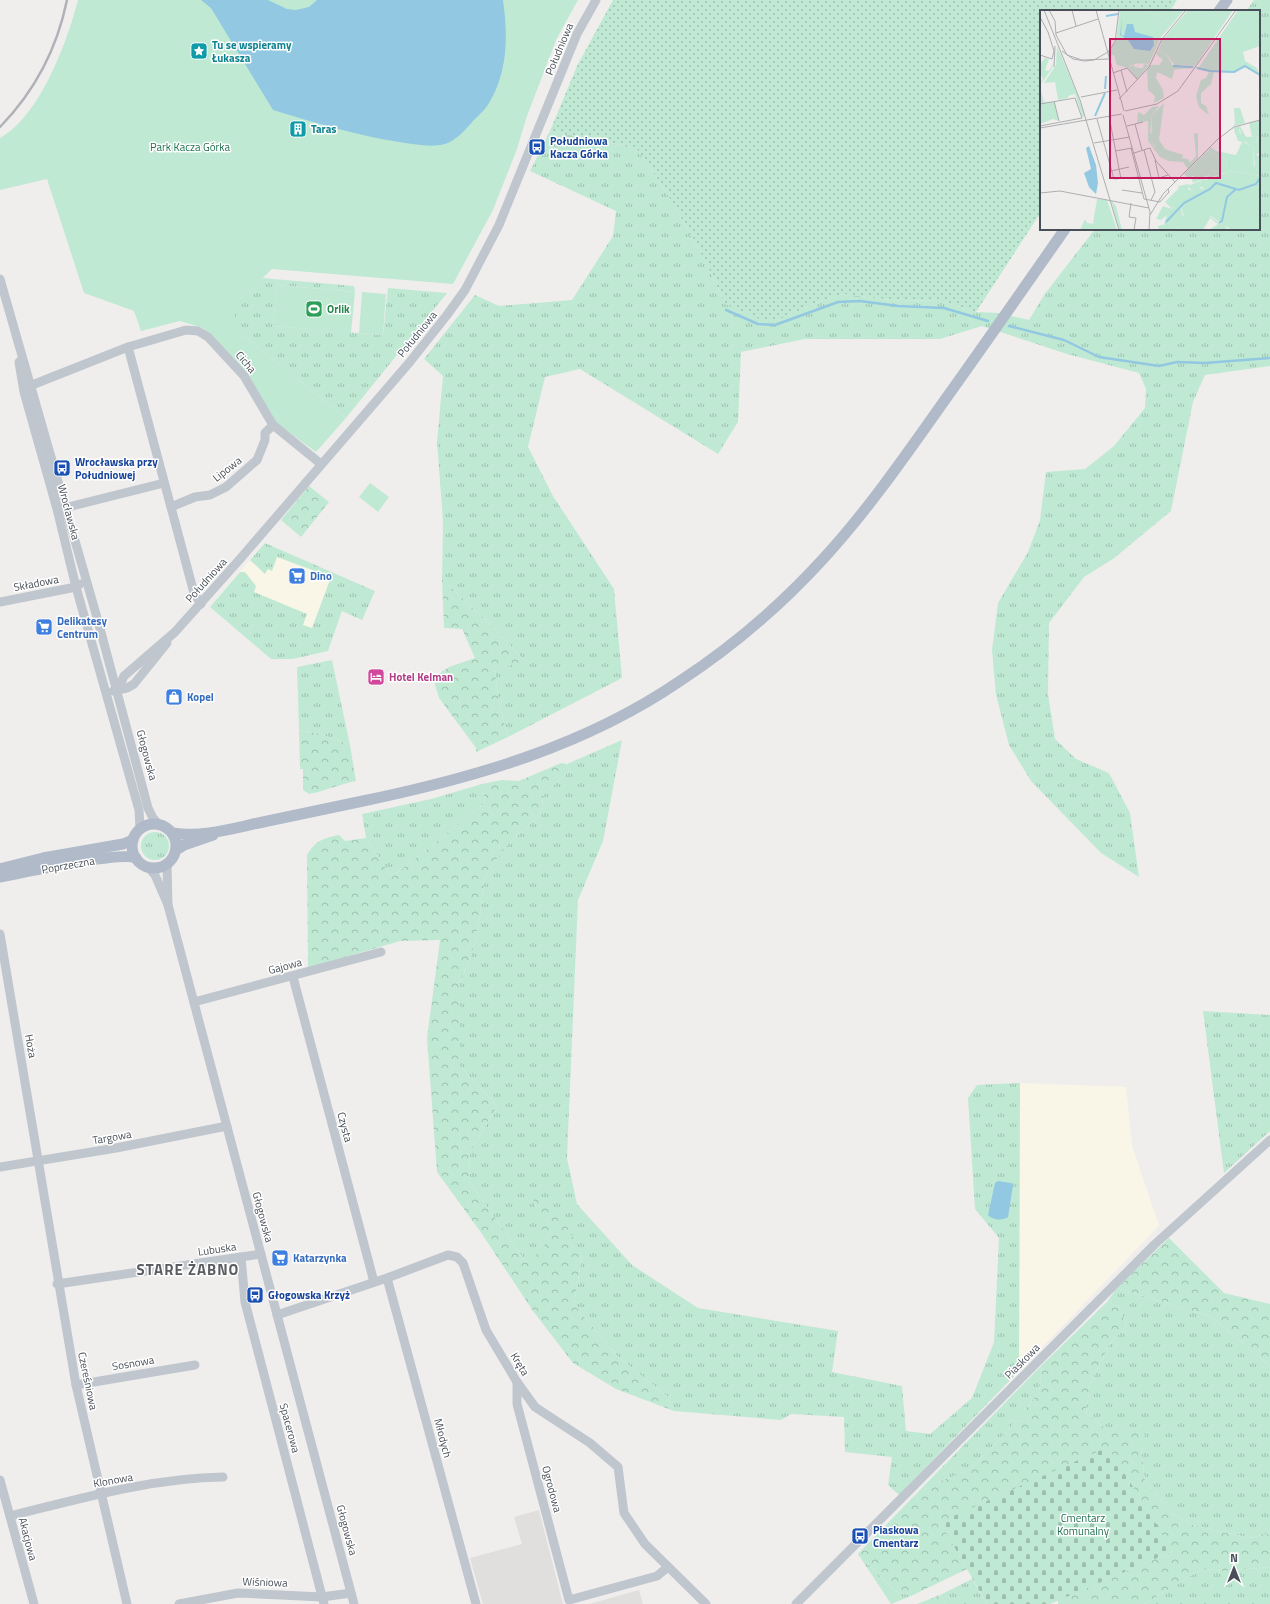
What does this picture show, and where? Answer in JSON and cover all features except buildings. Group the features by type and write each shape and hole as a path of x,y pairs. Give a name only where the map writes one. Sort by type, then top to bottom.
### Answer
{"main road":[{"path":"1220,10 1226,0"},
{"path":"176,850 184,845 220,832 417,790 511,764 580,736 646,702 680,682 758,623 790,594 853,524 933,418 1064,230"},
{"path":"158,824 169,829 173,833 176,841 176,850 171,861 167,864 161,867 149,868 141,864 136,858 132,849 133,840 140,829 146,825 158,824"},
{"path":"173,833 220,832"},
{"name":"Poprzeczna","path":"0,869 43,858 124,844 133,840"},
{"name":"Poprzeczna","path":"0,878 102,859 128,856 136,858"}],"street":[{"name":"Południowa","path":"107,693 134,684 175,632 201,604 430,338 464,290 499,225 577,34 596,0"},
{"name":"Wrocławska","path":"0,280 61,509 76,587 107,693"},
{"name":"Cicha","path":"28,386 128,347 186,330 198,331 208,337 244,376 273,425 321,464"},
{"path":"128,347 194,593 201,604"},
{"name":"Lipowa","path":"171,507 195,497 210,495 226,487 257,460 264,447 265,433 273,425"},
{"path":"61,509 164,483"},
{"name":"Wrocławska","path":"61,509 85,574 118,690"},
{"path":"85,574 80,584 76,587 94,606"},
{"name":"Składowa","path":"0,602 76,587"},
{"name":"Południowa","path":"118,690 121,679 126,673 175,632"},
{"path":"111,667 117,671 126,673"},
{"name":"Głogowska","path":"118,690 148,808 158,824"},
{"name":"Głogowska","path":"107,693 139,810 140,829"},
{"name":"Głogowska","path":"167,864 168,905"},
{"name":"Głogowska","path":"149,868 155,875 168,905 354,1604"},
{"name":"Hoża","path":"0,934 38,1161"},
{"name":"Gajowa","path":"194,1002 381,952"},
{"name":"Czysta","path":"292,977 374,1282"},
{"name":"Targowa","path":"0,1167 116,1148 226,1126"},
{"name":"Piaskowa","path":"796,1604 1155,1244 1270,1140"},
{"name":"Czereśniowa","path":"38,1161 57,1284 76,1385 127,1604"},
{"name":"Lubuska","path":"57,1284 261,1254"},
{"name":"Kręta","path":"277,1315 387,1278 448,1255 457,1257 463,1263 486,1330 517,1382 535,1407 590,1443 618,1467 624,1513 645,1544 706,1604"},
{"name":"Spacerowa","path":"241,1258 245,1302 323,1600"},
{"name":"Młodych","path":"387,1278 476,1604"},
{"name":"Sosnowa","path":"76,1385 195,1364"},
{"name":"Ogrodowa","path":"517,1382 517,1404 569,1600 657,1576 668,1567"},
{"name":"Klonowa","path":"10,1516 101,1494 194,1478 223,1477"},
{"name":"Akacjowa","path":"0,1480 34,1604"},
{"name":"Wiśniowa","path":"179,1604 238,1594 323,1600 351,1592"}],"shaded area":[{"path":"265,543 345,578 323,640 217,598"},
{"path":"1020,1083 1126,1087 1132,1146 1159,1226 1019,1371"},
{"path":"539,1510 563,1604 483,1604 470,1558 522,1544 514,1517"},
{"path":"639,1590 643,1604 589,1604"}],"green space":[{"name":"Park Kacza Górka","path":"78,0 578,0 557,38 527,116 517,149 493,210 453,284 272,269 235,305 235,329 346,418 316,452 268,417 248,375 203,328 180,321 141,331 134,311 84,293 47,179 0,190 0,138 28,113 39,96 59,56"},
{"path":"613,0 1177,0 1171,10 1040,10 1040,214 976,312 938,300 900,301 843,294 815,303 786,317 766,322 725,304 685,223 636,148 550,131 577,66"},
{"path":"1254,0 1270,0 1270,366 1205,375 1193,402 1171,511 1113,559 1084,577 1049,623 1048,694 1055,739 1076,759 1109,773 1130,813 1139,877 1101,853 1031,781 1009,745 996,695 992,650 998,603 1028,552 1040,520 1046,472 1085,469 1114,446 1145,408 1146,389 1139,373 1067,354 982,326 940,339 805,339 741,352 738,422 718,454 580,369 545,377 528,447 553,496 614,589 622,678 508,737 499,703 495,672 523,659 490,624 442,579 443,521 437,442 443,376 424,359 475,295 499,306 572,300 613,236 616,211 530,171 550,131 636,148 685,223 725,304 786,317 815,303 843,294 900,301 938,300 976,312 999,313 1029,320 1044,295 1094,230 1260,230 1260,10 1247,10"},
{"path":"262,278 354,286 355,292 277,285 273,326 383,335 388,288 447,293 346,418 235,329 235,305"},
{"name":"Orlik","path":"277,285 355,292 351,333 273,326"},
{"path":"362,292 386,294 383,335 359,333"},
{"path":"370,483 389,497 378,512 359,497"},
{"path":"309,486 329,502 301,537 281,520"},
{"path":"265,543 375,591 362,620 342,611 328,651 293,659 271,659 210,607 240,572 245,572 256,586 254,592 307,614 303,625 312,628 331,577 277,557 272,571 268,569 265,574 250,560"},
{"path":"442,579 490,624 524,660 495,672 499,703 508,737 476,752 476,748 439,698 433,678 449,667 475,658 462,629 444,628"},
{"path":"332,660 350,745 321,734 299,730 297,667"},
{"path":"299,730 321,734 350,745 356,781 309,794 303,790 303,769 300,769"},
{"path":"622,740 603,841 578,900 567,1158 577,1204 632,1265 698,1308 838,1331 832,1372 902,1386 906,1431 930,1434 972,1398 994,1342 999,1238 975,1209 968,1098 977,1085 1020,1083 1019,1371 899,1495 888,1485 892,1457 845,1452 844,1417 791,1414 781,1420 674,1411 667,1396 618,1357 574,1305 582,1255 545,1249 526,1262 469,1181 470,1152 497,1106 460,1066 460,983 472,953 480,916 484,878 506,846 538,817 542,808 543,795 569,771 567,764"},
{"path":"561,763 567,764 569,771 543,795 542,808 538,817 506,846 484,878 480,916 472,953 460,983 460,1066 497,1106 470,1152 469,1181 526,1262 545,1248 531,1190 559,1212 582,1254 574,1305 618,1357 667,1396 674,1411 616,1389 573,1363 533,1311 482,1234 437,1172 427,1038 440,940 400,941 308,968 307,855 316,843 328,837 339,835 345,841 366,838 392,877 485,803 482,784 502,780 519,781"},
{"path":"482,784 485,803 392,877 366,838 362,814 431,799"},
{"path":"155,832 165,836 169,846 165,856 155,860 145,856 141,846 145,836"},
{"path":"1203,1011 1270,1015 1270,1131 1224,1173"},
{"path":"1169,1238 1224,1293 1270,1304 1270,1366 1212,1317 1117,1288"},
{"path":"1117,1288 1212,1317 1270,1366 1270,1533 1250,1538 1192,1525 1173,1514 1145,1482 1141,1446 1144,1435 1106,1429 1086,1413 1090,1384 1109,1345 1127,1325 1118,1306 1107,1302"},
{"path":"1107,1302 1118,1306 1127,1325 1109,1345 1090,1384 1086,1413 1106,1429 1140,1427 1145,1435 1141,1446 1145,1482 1173,1514 1192,1525 1250,1538 1270,1533 1270,1567 1225,1571 1202,1569 1144,1604 1058,1604 1058,1600 1173,1551 941,1522 967,1569 911,1596 895,1591 858,1554 913,1497 933,1484 968,1471 1005,1434 1039,1392 1042,1365"},
{"path":"1042,1365 1039,1392 1005,1434 968,1471 933,1484 913,1497"},
{"name":"Cmentarz Komunalny","path":"1108,1447 1173,1551 1050,1604 987,1604 940,1522"},
{"path":"858,1554 895,1591 911,1596 891,1604"},
{"path":"1270,1567 1270,1604 1144,1604 1202,1569 1225,1571"},
{"path":"972,1579 987,1604 946,1604 940,1595"},
{"path":"940,1595 946,1604 917,1604"}],"water":[{"path":"201,0 268,0 287,9 296,10 309,7 317,0 503,0 506,40 500,79 487,106 460,134 445,144 434,146 399,142 367,136 320,124 273,110 211,8"},
{"path":"998,1181 1011,1183 1013,1185 1008,1217 995,1219 988,1215 995,1183"}],"waterway":[{"path":"726,310 758,324 775,325 838,302 860,301 898,306 944,308 988,321"},
{"path":"1009,326 1064,340 1099,357 1159,366 1177,362 1205,363 1270,358"}],"railway":[{"path":"0,127 24,99 43,68 51,52 63,18 67,0"}],"place":[{"name":"Tu se wspieramy Łukasza","path":"199,51"},
{"name":"Taras","path":"298,129"},
{"name":"Południowa Kacza Górka","path":"537,147"},
{"name":"Orlik","path":"314,309"},
{"name":"Wrocławska przy Południowej","path":"62,468"},
{"name":"Dino","path":"297,576"},
{"name":"Delikatesy Centrum","path":"44,627"},
{"name":"Hotel Kelman","path":"376,677"},
{"name":"Kopel","path":"174,697"},
{"name":"Katarzynka","path":"280,1258"},
{"name":"Głogowska Krzyż","path":"255,1295"},
{"name":"Piaskowa Cmentarz","path":"860,1536"}],"district":[{"name":"STARE ŻABNO","path":"188,1270"}]}
